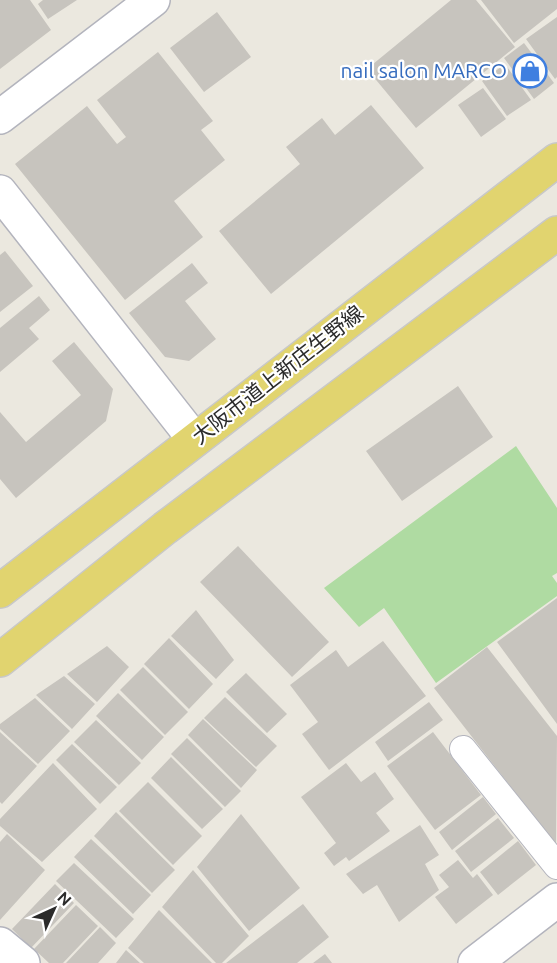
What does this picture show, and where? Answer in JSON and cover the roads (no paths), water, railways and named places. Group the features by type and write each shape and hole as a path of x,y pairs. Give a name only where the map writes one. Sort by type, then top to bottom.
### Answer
{"main road":[{"name":"大阪市道上新庄生野線","path":"0,591 557,160"},
{"path":"0,660 165,528 557,233"}],"street":[{"path":"0,117 153,0"},
{"path":"0,192 194,439"},
{"path":"476,963 555,906"},
{"path":"0,944 23,963"}],"lane":[{"path":"463,749 557,866"}],"place":[{"name":"nail salon MARCO","path":"530,71"}]}
